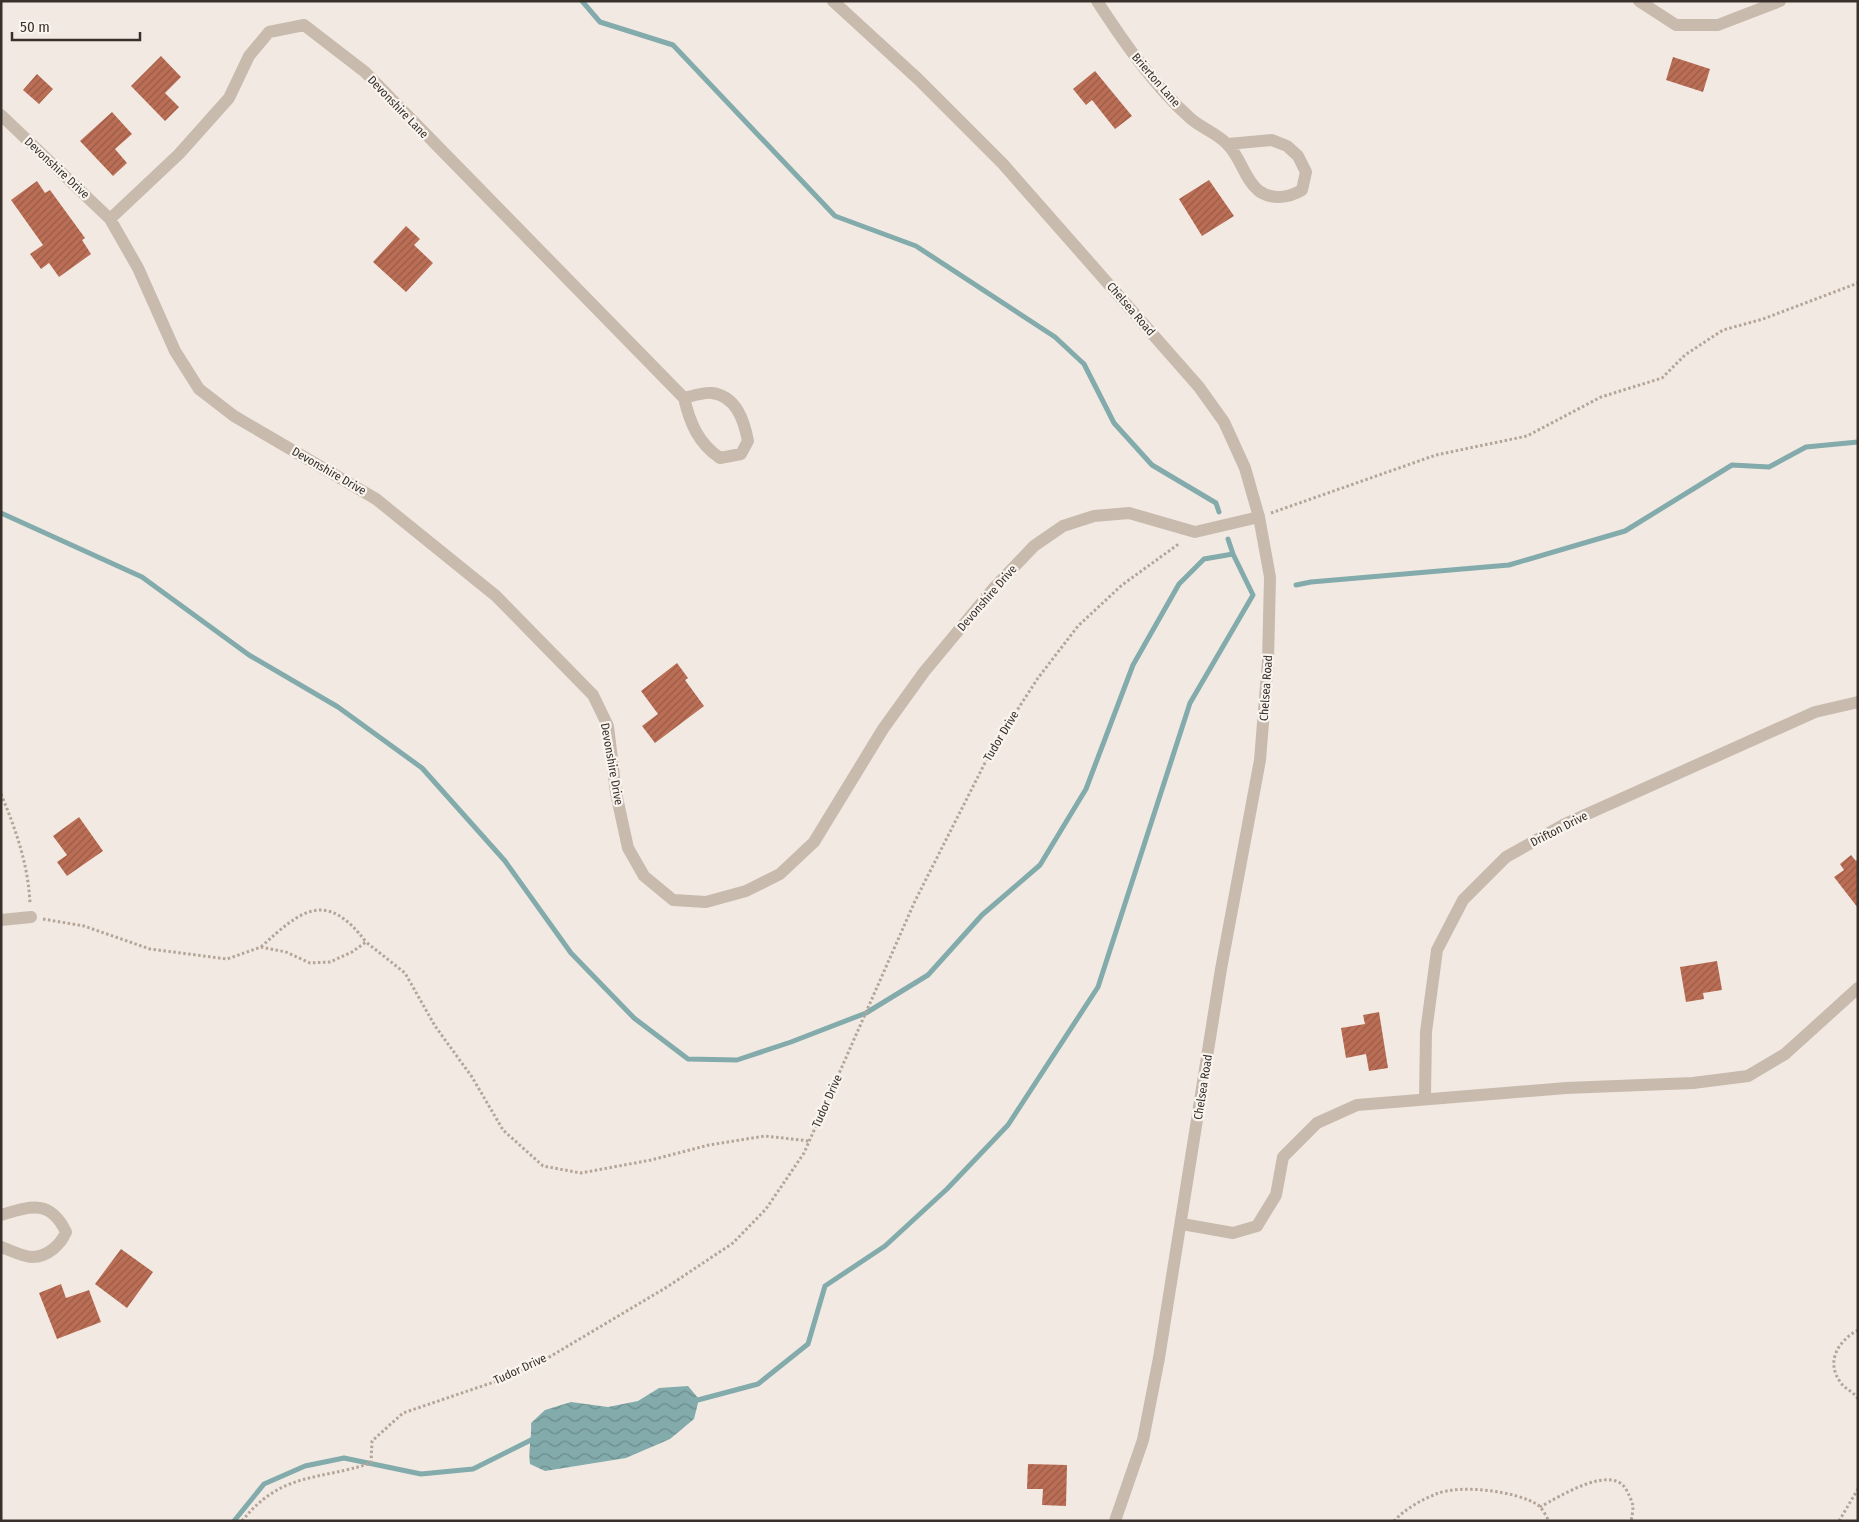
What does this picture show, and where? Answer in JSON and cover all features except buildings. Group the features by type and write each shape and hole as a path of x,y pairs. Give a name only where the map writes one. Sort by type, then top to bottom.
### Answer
{"street":[{"name":"Chelsea Road","path":"833,1 918,79 1003,164 1199,388 1224,422 1244,468 1259,517 1270,578 1268,661 1260,760 1221,969 1182,1224 1143,1440 1115,1521"},
{"name":"Brierton Lane","path":"1097,1 1134,57 1190,118 1228,144 1244,172 1260,191 1273,196 1290,197 1302,190 1306,172 1298,156 1287,146 1272,140 1228,144"},
{"path":"1639,1 1676,25 1718,25 1780,1"},
{"name":"Devonshire Lane","path":"110,219 179,154 229,98 249,56 269,32 304,25 365,72 684,398 687,412 704,447 720,458 741,454 748,441 744,422 733,402 711,393 684,398"},
{"name":"Devonshire Drive","path":"1,115 110,219 138,268 175,351 199,389 234,416 376,499 496,596 593,695 608,726 616,793 628,848 644,876 673,900 706,902 746,891 780,874 814,842 883,729 924,672 993,589 1034,546 1063,526 1094,516 1129,513 1195,532"},
{"path":"1195,532 1259,517"},
{"name":"Drifton Drive","path":"1426,1098 1426,1032 1437,950 1463,900 1506,857 1565,824 1815,712 1858,702"},
{"path":"1,920 30,917"},
{"path":"1182,1224 1233,1233 1257,1226 1276,1195 1283,1157 1317,1123 1357,1105 1566,1088 1693,1083 1748,1076 1785,1054 1858,988"},
{"path":"1,1215 35,1206 48,1210 60,1219 66,1232 63,1240 53,1250 33,1257 1,1247"}],"path":[{"path":"1259,517 1436,455 1527,436 1601,397 1662,378 1685,356 1723,330 1763,319 1858,283"},
{"name":"Tudor Drive","path":"242,1521 250,1511 280,1487 309,1476 345,1472 371,1463 372,1441 403,1413 497,1381 546,1359 667,1287 733,1243 766,1209 804,1153 915,901 992,749 1038,678 1078,626 1122,585 1195,532"},
{"path":"1,794 22,847 29,884 30,917 84,926 150,949 227,959 261,948 291,920 310,911 327,910 353,925 366,942 405,973 435,1026 472,1077 503,1130 543,1166 581,1173 651,1160 709,1144 765,1136 809,1141"},
{"path":"261,948 286,952 310,963 330,962 352,952 366,942"},
{"path":"1858,1330 1841,1343 1835,1353 1833,1364 1841,1383 1858,1399"},
{"path":"1540,1507 1594,1481 1611,1480 1625,1486 1634,1506 1631,1521"},
{"path":"1394,1521 1402,1512 1438,1493 1473,1489 1530,1501 1540,1507 1549,1521"},
{"path":"1839,1521 1858,1489"}],"water":[{"path":"688,1386 699,1399 694,1419 670,1439 626,1458 545,1471 530,1464 531,1423 545,1410 571,1402 608,1407 638,1401 659,1388"}],"waterway":[{"path":"582,1 600,22 673,45 835,216 916,246 1055,337 1084,364 1114,423 1152,465 1216,503 1219,512"},
{"path":"1296,585 1311,582 1509,565 1625,531 1732,465 1769,467 1806,447 1858,442"},
{"path":"1,513 142,577 249,655 338,707 422,768 505,861 571,953 634,1018 688,1059 737,1060 791,1042 866,1013 928,975 982,915 1040,865 1086,789 1133,665 1179,584 1204,559 1233,554 1253,595 1190,703 1098,987 1008,1125 947,1189 885,1246 825,1286 808,1344 758,1384 694,1401"},
{"path":"1228,539 1233,554"},
{"path":"234,1521 264,1484 305,1466 344,1458 421,1474 473,1469 537,1437"}]}
